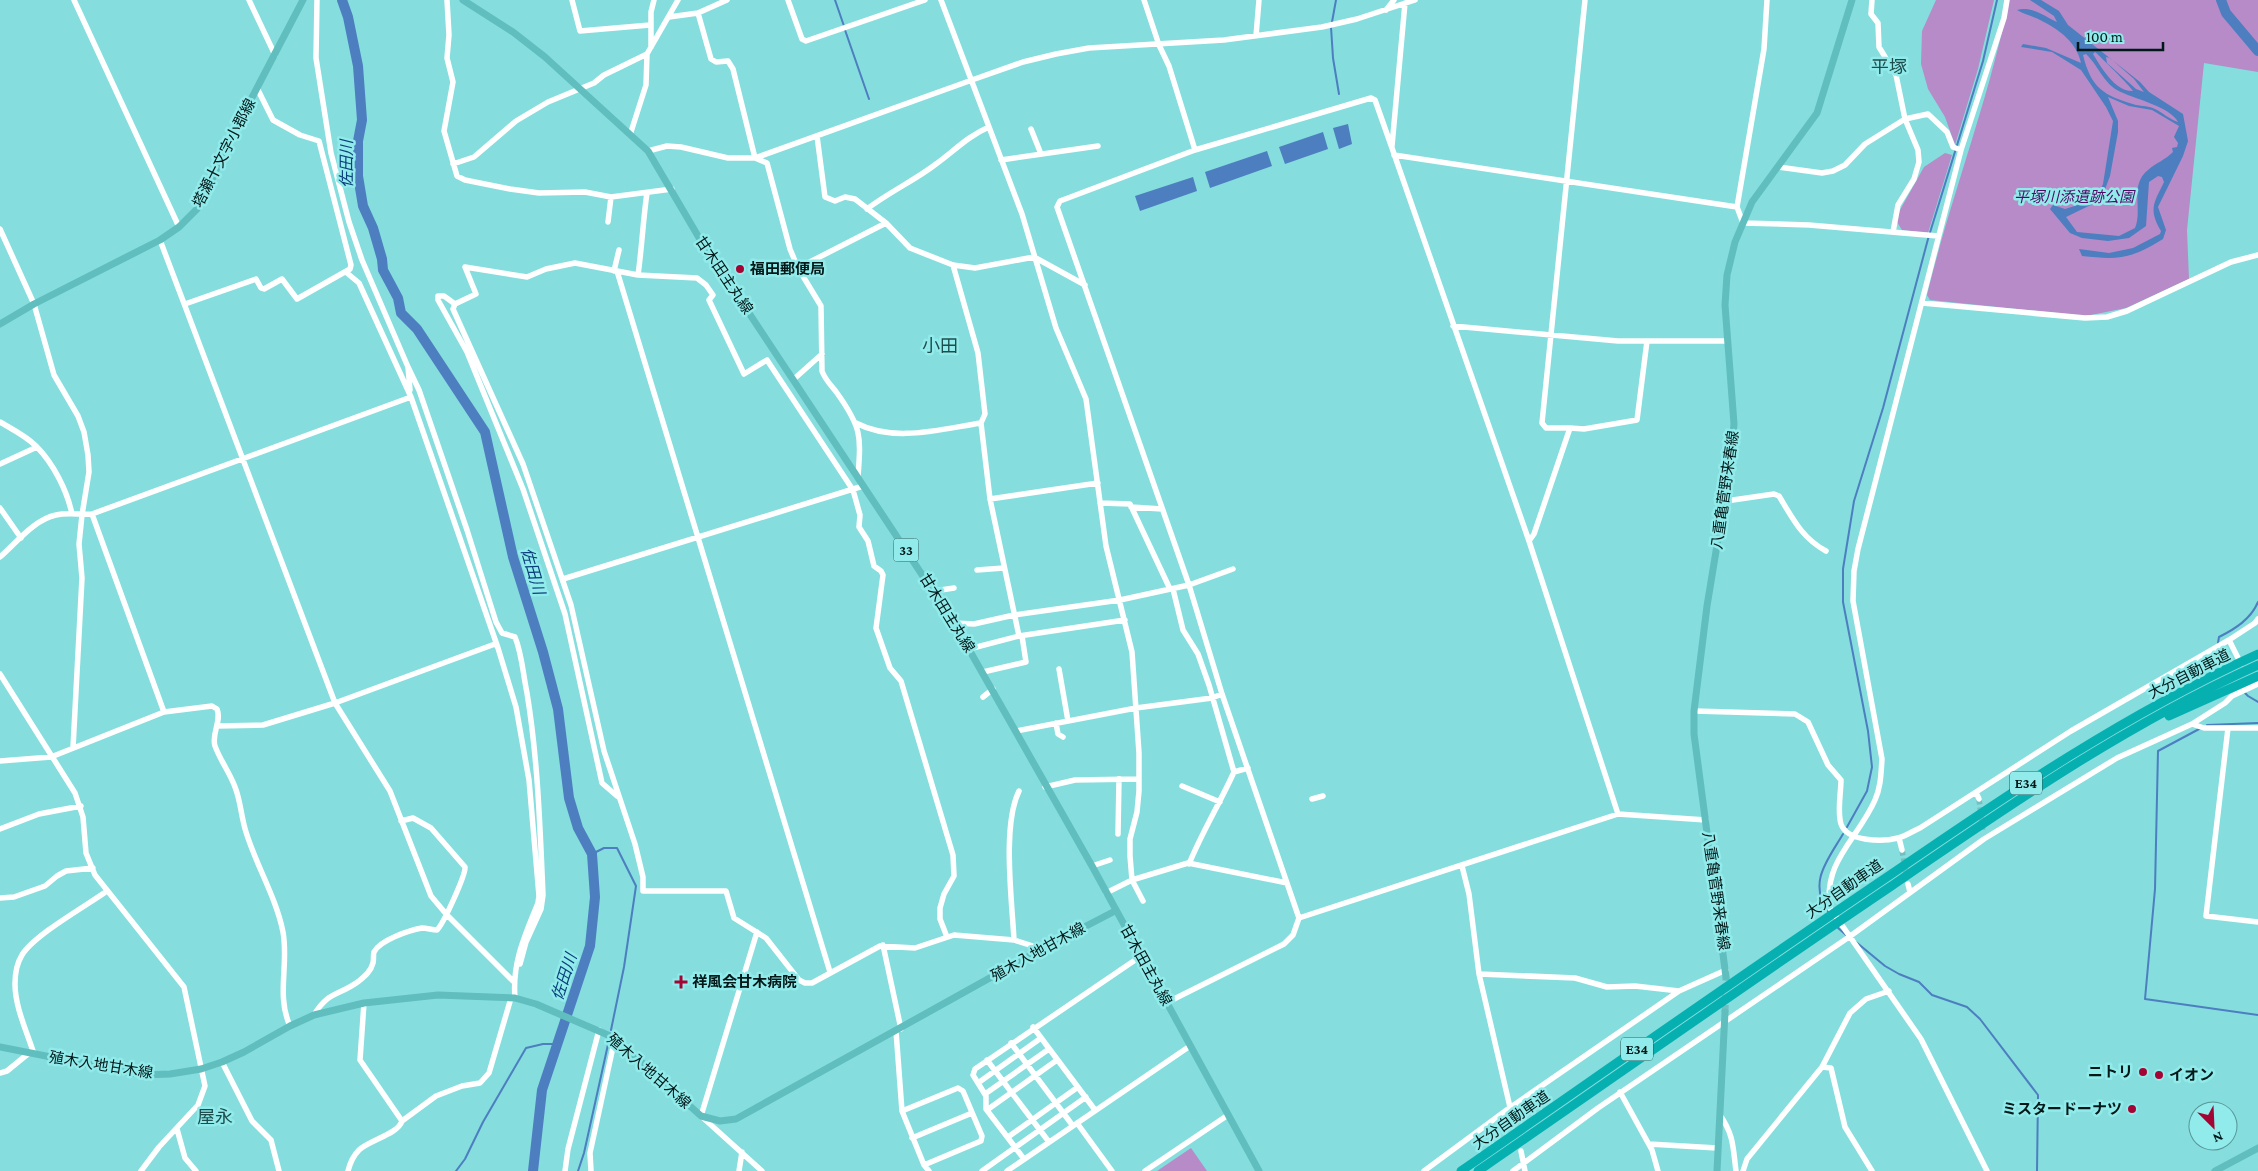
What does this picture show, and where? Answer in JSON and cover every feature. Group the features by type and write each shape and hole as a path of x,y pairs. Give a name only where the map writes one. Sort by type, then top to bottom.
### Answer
{"highway":[{"path":"2253,660 2258,648"},
{"name":"大分自動車道","path":"1461,1171 1846,904 2047,770 2114,729 2210,676 2253,660"},
{"name":"大分自動車道","path":"1478,1171 1852,912 2052,778 2217,689 2253,660"},
{"path":"2217,689 2258,676"}],"main road":[{"name":"塔瀬十文字小郡線","path":"0,324 34,304 160,240 179,227 197,209 225,149 303,0"},
{"name":"八重亀菅野来春線","path":"1726,973 1694,734 1694,711 1707,606 1726,501 1734,424 1725,305 1728,275 1735,242 1752,202 1817,113 1852,0"},
{"name":"甘木田主丸線","path":"466,1 513,32 648,152 698,236 954,623 993,689 1045,787 1092,866 1259,1171"},
{"name":"殖木入地甘木線","path":"0,1047 142,1075 170,1074 200,1069 222,1062 314,1015 364,1003 438,995 513,998 536,1004 597,1028 615,1038 701,1116 720,1121 736,1120 1042,949 1115,911"},
{"path":"1717,1171 1725,1012"},
{"path":"2215,1171 2258,1148"}],"street":[{"path":"74,0 179,227"},
{"path":"249,0 275,56"},
{"path":"317,0 316,58 333,161 349,222 362,260 419,390 496,622 502,633 498,648"},
{"path":"447,0 449,35 447,58 453,82 444,131 457,176 465,180 540,193 585,192 611,197 672,190"},
{"path":"572,0 580,31 650,25"},
{"path":"651,47 650,25 654,0"},
{"path":"630,135 646,85 647,54 678,0"},
{"path":"669,17 698,13 727,0"},
{"path":"788,0 802,39 806,41 925,0"},
{"path":"941,0 1022,214 1056,328 1086,399 1106,546 1132,652 1139,779 1137,812 1130,839 1132,880 1143,900"},
{"path":"1144,0 1159,45 1169,66 1195,150"},
{"path":"1256,36 1260,0"},
{"path":"1385,10 1394,0"},
{"path":"648,152 667,146 681,147 728,158 755,158 1022,62 1089,48 1224,40 1327,26 1415,0"},
{"path":"1585,0 1542,423 1546,428 1584,428 1637,420 1647,341"},
{"path":"1768,0 1764,49 1737,207 1743,223 1935,236"},
{"path":"1872,0 1871,14 1878,24 1879,47 1896,74 1905,119 1918,150 1919,162 1914,179 1898,205 1894,232"},
{"path":"1987,1171 1921,1039 1830,908 1828,891 1831,876 1875,801 1881,779 1882,759 1853,601 1854,571 1858,549 1922,303 1935,236 2004,18 2007,0"},
{"path":"1392,148 1405,3"},
{"path":"698,13 711,58 716,62 728,61 733,69 755,158"},
{"path":"453,164 474,157 516,121 548,102 579,89 647,54"},
{"path":"185,304 256,278 261,288 264,289 282,279 297,299 314,288 346,273 351,266 319,141 300,135 273,120 257,88"},
{"path":"1166,1003 1284,944 1292,935 1299,918 1222,694 1189,585 1057,207 1060,201 1195,150 1371,98 1374,100 1529,541 1618,814"},
{"path":"1778,166 1822,173 1833,171 1845,165 1865,144 1905,119 1928,114 1947,132 1953,147 1961,150"},
{"path":"868,208 935,165 974,134 989,127"},
{"path":"1031,129 1040,154"},
{"path":"817,136 825,197 835,201 850,196 886,223 916,252 953,265 975,268 1034,257 1085,285"},
{"path":"1001,160 1098,146"},
{"path":"1394,155 1737,207"},
{"path":"755,158 767,163 788,242 798,268 821,306 824,377 837,393 860,432 858,477"},
{"path":"638,274 647,193"},
{"path":"608,222 611,197"},
{"path":"798,268 886,223"},
{"path":"0,229 34,304 54,375 73,404 84,432 89,472 79,544 82,578 73,748"},
{"path":"160,240 335,703 385,781 427,888 447,915 515,978"},
{"path":"619,250 616,271 830,972"},
{"path":"1922,303 2084,318 2107,317 2127,311 2231,262 2258,255"},
{"path":"947,937 940,919 940,908 944,894 954,876 954,855 901,681 890,668 876,628 883,576 881,571 874,566 868,541 859,527 860,515 853,490 767,360 744,374 709,300 712,295 706,285 697,278 638,274 575,263 546,269 527,276 466,266 476,294 455,304 453,309 523,464 563,579 581,642 604,751 635,844 643,877 643,891 723,890 734,918 766,938 802,982 812,983 883,945 915,948 947,937 954,934 1014,940 1042,949"},
{"path":"953,265 978,353 985,414 981,423 990,499 1014,615 1026,662 983,672"},
{"path":"346,273 359,283 411,397 498,648 516,707 529,780 539,896 536,909 521,942 513,998 489,1073 483,1081 436,1096 402,1121 395,1130 358,1150 351,1160 348,1171"},
{"path":"455,304 444,296 438,296 438,300 467,352 523,489 565,614 602,783 618,797"},
{"path":"1453,326 1618,341 1727,341"},
{"path":"794,379 822,354"},
{"path":"408,367 411,397"},
{"path":"0,557 21,538 49,518 72,514 92,514 411,397"},
{"path":"0,422 22,435 45,455 66,492 72,514"},
{"path":"856,423 867,429 903,434 981,423"},
{"path":"1529,541 1534,534 1570,428"},
{"path":"0,464 37,447"},
{"path":"990,499 1098,483"},
{"path":"563,579 863,486"},
{"path":"1726,501 1774,494 1779,496 1802,534 1814,545 1826,551"},
{"path":"1100,503 1130,504 1171,589 1183,630 1198,654 1234,772 1220,802 1198,840 1189,864"},
{"path":"1131,507 1162,509"},
{"path":"0,508 21,538"},
{"path":"92,514 164,712"},
{"path":"977,570 1004,568"},
{"path":"954,623 974,624 1014,615 1120,600 1189,585 1233,569"},
{"path":"934,591 954,588"},
{"path":"1694,711 1795,714 1804,718 1830,768 1841,780 1842,825 1846,831 1853,836 1879,840 1899,838 1920,828 2071,731 2230,640 2258,619"},
{"path":"969,649 1020,636 1125,620"},
{"path":"502,633 513,635 516,640 529,707 540,807 542,909 526,942 515,978"},
{"path":"1513,1171 1620,1092 1849,937 1984,839 2116,758 2198,726 2232,696 2255,685 2230,640"},
{"path":"217,726 263,725 335,703 495,644 498,648"},
{"path":"1059,669 1068,721"},
{"path":"0,674 81,806 86,853 92,868 184,987 205,1086 198,1105 158,1148 141,1171"},
{"path":"1209,686 1219,683"},
{"path":"983,697 993,689"},
{"path":"1016,731 1136,708 1212,698 1222,694"},
{"path":"0,762 52,757 164,712 215,707 218,712 214,745 235,785 246,832 282,929 285,946 282,1001 290,1026"},
{"path":"1056,723 1058,734 1063,737"},
{"path":"1221,727 1232,723"},
{"path":"2198,726 2258,728"},
{"path":"2228,728 2206,916 2258,922"},
{"path":"1234,772 1248,768"},
{"path":"1118,834 1120,779"},
{"path":"1045,787 1075,780 1139,779"},
{"path":"1182,786 1220,802"},
{"path":"1014,940 1009,826 1013,802 1019,791"},
{"path":"1976,792 1979,799"},
{"path":"1312,799 1323,796"},
{"path":"0,829 39,814 81,806"},
{"path":"1299,918 1618,814 1706,820"},
{"path":"314,1015 321,1003 330,995 347,989 369,972 377,948 397,935 420,928 437,930 447,915 457,886 465,873 465,867 431,828 413,818 401,821"},
{"path":"1983,830 1984,839"},
{"path":"1899,838 1902,850"},
{"path":"1092,866 1110,860"},
{"path":"1106,893 1132,880 1189,864 1287,883"},
{"path":"1462,866 1469,894 1479,974 1508,1109 1513,1120"},
{"path":"0,898 14,897 45,886 66,871 92,868"},
{"path":"1908,884 1910,892"},
{"path":"0,1073 7,1071 31,1053 16,997 16,971 21,956 41,936 108,891"},
{"path":"757,932 701,1116 762,1171"},
{"path":"883,945 898,1030 902,1112 924,1165 929,1171"},
{"path":"1024,1159 987,1110 985,1094 973,1072 1033,1027 1140,956"},
{"path":"1424,1171 1508,1109 1679,991 1726,973"},
{"path":"1479,974 1575,978 1607,987 1635,986 1679,991"},
{"path":"1743,1171 1748,1159 1822,1067 1850,1013 1866,999 1889,991"},
{"path":"364,1003 360,1060 402,1121"},
{"path":"1033,1027 1095,1110"},
{"path":"565,1171 568,1149 597,1028"},
{"path":"591,1171 590,1154 615,1038"},
{"path":"978,1083 1041,1038"},
{"path":"1011,1043 1056,1103 1112,1171"},
{"path":"1007,1171 1190,1046"},
{"path":"985,1094 1049,1049"},
{"path":"987,1060 1049,1142"},
{"path":"987,1110 1058,1060"},
{"path":"222,1062 252,1121 271,1140 279,1171"},
{"path":"1822,1067 1831,1068 1844,1127 1872,1171"},
{"path":"1008,1137 1078,1087"},
{"path":"902,1112 958,1088 963,1091 982,1136 981,1140 924,1165"},
{"path":"1620,1092 1656,1158 1658,1171"},
{"path":"982,1171 1086,1098"},
{"path":"912,1138 972,1113"},
{"path":"1719,1114 1727,1125 1734,1141 1736,1171"},
{"path":"1145,1171 1228,1115"},
{"path":"177,1129 185,1158 196,1171"},
{"path":"1649,1144 1717,1148"},
{"path":"1521,1151 1524,1171"},
{"path":"739,1171 742,1152"},
{"path":"2230,1171 2232,1162"}],"green space":[{"path":"1936,0 1994,0 1978,69 1955,145 1945,117 1928,89 1921,64 1922,31"},
{"name":"平塚川添遺跡公園","path":"2009,0 2258,0 2258,72 2204,63 2187,230 2189,279 2126,308 2086,316 1930,300 1927,295 1947,221 1981,111"},
{"path":"1945,153 1952,155 1928,233 1902,230 1897,222 1900,210 1924,167"},
{"path":"1191,1148 1207,1171 1157,1171"}],"water":[{"path":"2030,0 2041,0 2059,11 2068,25 2110,58 2106,57 2107,63 2136,89 2144,92 2134,79 2113,61 2140,82 2149,92 2183,114 2188,141 2183,156 2158,207 2166,230 2163,239 2142,251 2115,258 2106,258 2082,256 2079,249 2109,253 2133,248 2160,234 2161,231 2155,217 2154,206 2164,182 2162,177 2158,176 2149,182 2146,226 2129,238 2108,241 2082,238 2070,233 2050,209 2053,205 2065,209 2088,202 2097,197 2103,184 2113,121 2106,107 2081,70 2052,52 2021,47 2023,44 2046,48 2081,63 2072,43 2061,33 2039,19 2017,10 2033,10 2057,22 2054,16","holes":["2095,52 2133,91 2120,87 2109,78 2093,54","2086,54 2090,58 2112,87 2159,107 2174,116 2178,122 2153,108 2125,102 2107,94 2100,89 2090,75 2083,55","2108,97 2129,106 2152,110 2179,126 2174,137 2178,143 2177,147 2172,148 2173,152 2142,176 2138,190 2138,213 2135,228 2119,236 2077,232 2066,217 2101,200 2110,176 2118,132 2118,121"]},
{"path":"1348,124 1352,144 1339,149 1333,128"},
{"path":"1323,132 1328,149 1285,164 1279,147"},
{"path":"1267,151 1272,166 1210,188 1205,172"},
{"path":"1193,177 1197,191 1140,211 1135,196"}],"waterway":[{"name":"佐田川","path":"342,0 348,17 358,66 362,120 358,141 358,176 363,206 373,228 382,259 383,270 398,298 401,313 417,329 485,432 513,557 543,652 558,709 569,798 578,828 592,854 595,897 590,946 542,1090 533,1171"},
{"path":"835,0 844,26"},
{"path":"1332,22 1336,0"},
{"path":"1847,827 1867,791 1872,767 1868,731 1843,602 1843,569 1854,501 1883,408 1928,239 1983,61 1997,0"},
{"path":"2221,0 2226,13 2258,51"},
{"path":"1331,27 1333,58 1339,94"},
{"path":"845,30 869,99"},
{"path":"2218,643 2219,637 2242,623 2251,614 2258,602"},
{"path":"2217,648 2225,666"},
{"path":"2244,692 2258,702"},
{"path":"2207,725 2258,723"},
{"path":"2201,728 2158,751 2155,889 2145,999 2258,1015"},
{"path":"1828,912 1822,901 1820,881 1826,863 1843,834"},
{"path":"592,854 604,848 617,848 636,886 624,967 611,1030"},
{"path":"1837,927 1846,935"},
{"path":"1856,942 1885,966 1919,982 1932,995 1967,1007 1980,1019 2038,1095 2037,1171"},
{"path":"578,1171 584,1153 609,1040"},
{"path":"456,1171 465,1159 483,1122 526,1048 543,1044 557,1044"}],"tunnel":[{"path":"1979,799 1983,831"},
{"path":"1902,850 1907,878"},
{"path":"1725,1012 1726,977"}],"place":[{"name":"福田郵便局","path":"740,269"},
{"name":"祥風会甘木病院","path":"681,982"},
{"name":"ニトリ","path":"2143,1072"},
{"name":"イオン","path":"2159,1075"},
{"name":"ミスタードーナツ","path":"2132,1109"}],"district":[{"name":"平塚","path":"1889,67"},
{"name":"小田","path":"940,346"},
{"name":"屋永","path":"215,1117"}]}
